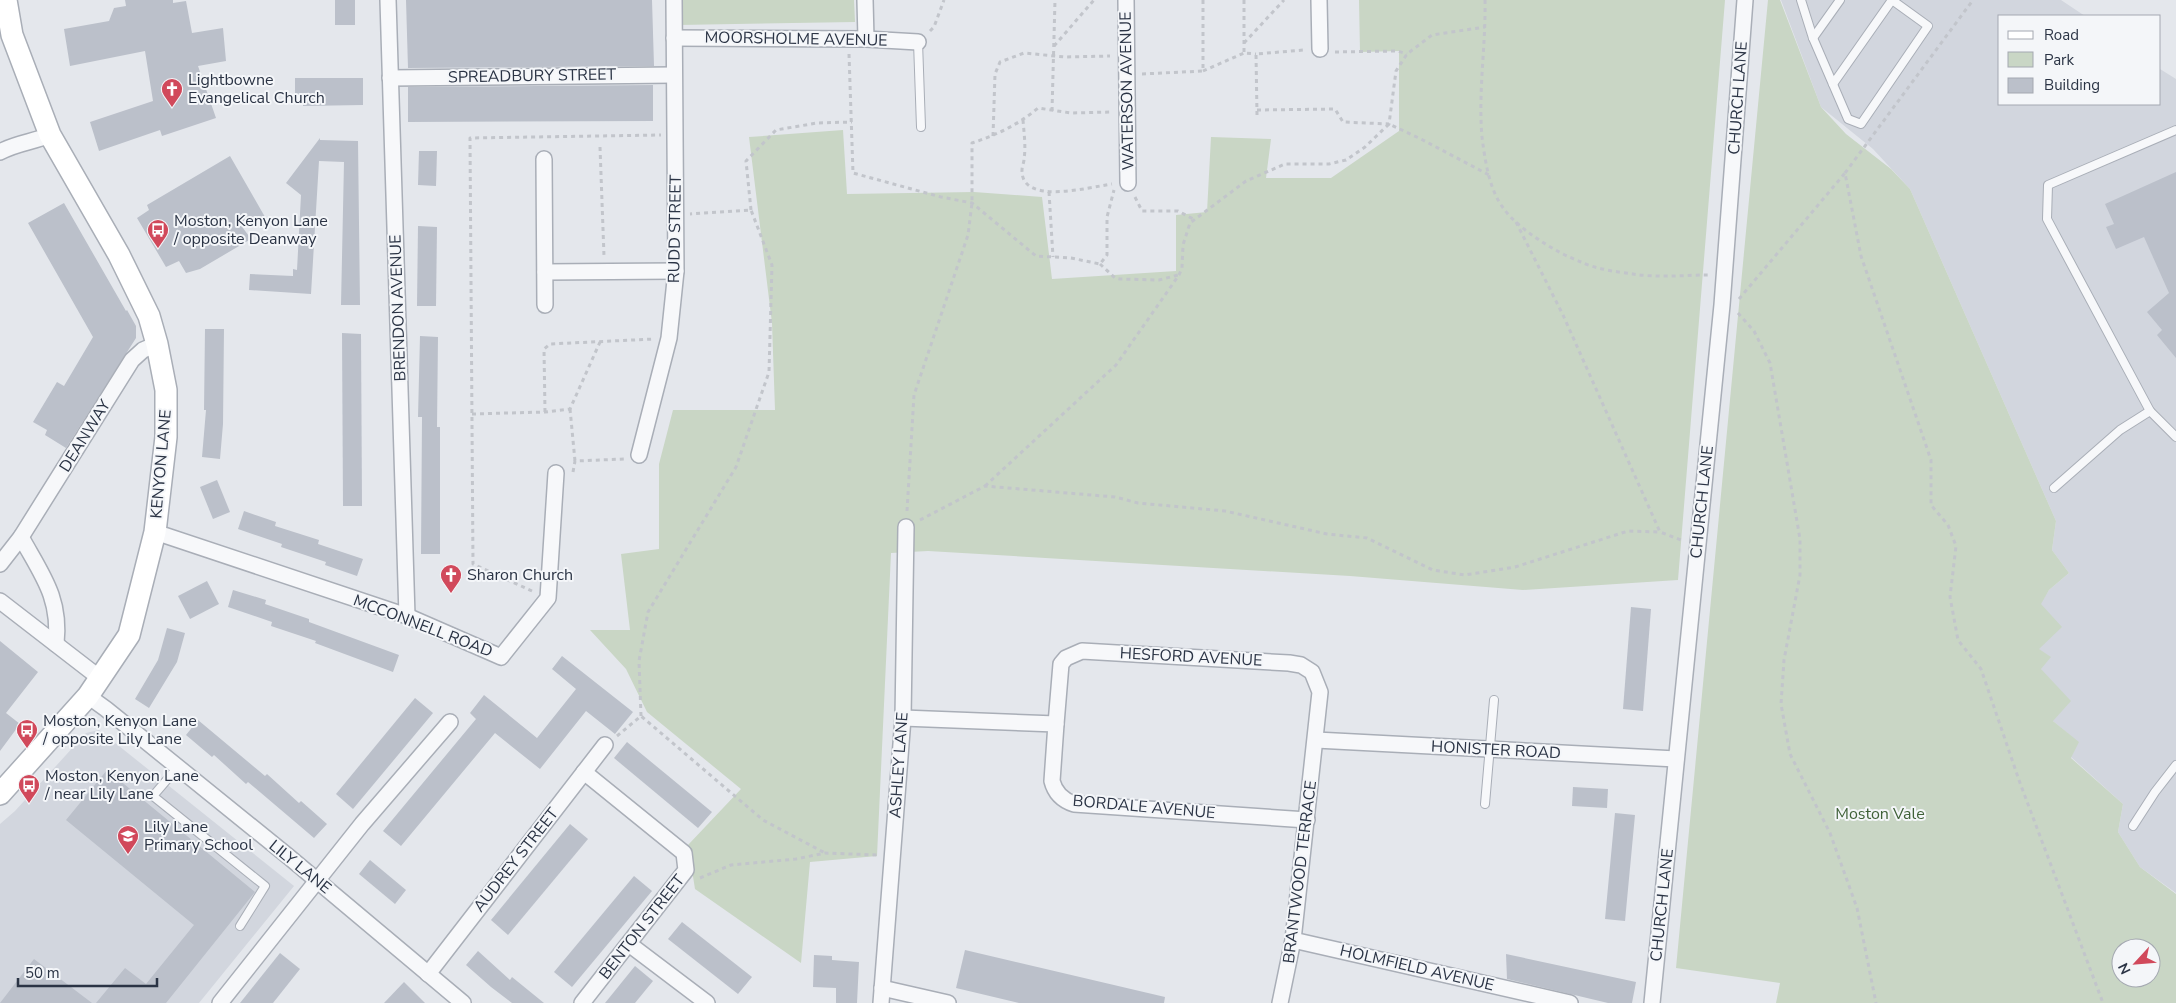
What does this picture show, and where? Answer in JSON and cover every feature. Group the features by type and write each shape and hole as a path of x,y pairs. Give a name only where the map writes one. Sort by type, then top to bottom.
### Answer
{"street":[{"name":"KENYON LANE","path":"0,793 88,696 129,635 155,532 166,437 166,390 157,344 149,316 137,290 50,135 6,37 6,0"},
{"name":"BRENDON AVENUE","path":"388,0 407,616"},
{"name":"RUDD STREET","path":"639,455 670,338 676,271 674,0"},
{"path":"865,0 866,39"},
{"name":"WATERSON AVENUE","path":"1126,0 1128,183"},
{"path":"1319,0 1320,49"},
{"name":"CHURCH LANE","path":"1652,1003 1724,275 1745,0"},
{"name":"MOORSHOLME AVENUE","path":"674,38 866,39 918,42"},
{"name":"SPREADBURY STREET","path":"390,78 674,75"},
{"path":"0,152 13,144 34,141 50,135"},
{"path":"544,159 545,305"},
{"path":"545,272 676,271"},
{"name":"DEANWAY","path":"0,564 21,537 132,360 142,350 157,344"},
{"path":"548,598 556,473"},
{"name":"ASHLEY LANE","path":"881,996 903,718 906,527"},
{"name":"MCCONNELL ROAD","path":"155,532 407,616 501,657 548,598"},
{"path":"21,537 54,598 57,623 56,644"},
{"path":"0,601 101,679"},
{"name":"HESFORD AVENUE","path":"1056,724 1061,664 1066,658 1082,651 1279,662 1301,665 1312,672 1317,682 1320,692 1316,740"},
{"name":"LILY LANE","path":"88,696 317,880 463,1003"},
{"path":"903,718 1056,724"},
{"path":"220,1003 362,824 450,722"},
{"name":"BORDALE AVENUE","path":"1056,724 1052,781 1054,789 1066,801 1074,804 1308,820"},
{"name":"HONISTER ROAD","path":"1316,740 1676,759"},
{"name":"BRANTWOOD TERRACE","path":"1280,1003 1293,940 1316,740"},
{"name":"AUDREY STREET","path":"428,974 605,745"},
{"name":"BENTON STREET","path":"582,1003 686,870 684,854 584,772"},
{"name":"HOLMFIELD AVENUE","path":"1293,940 1570,1003"},
{"path":"629,944 707,1003"},
{"path":"881,996 948,1003"}],"lane":[{"path":"1800,0 1813,38 1848,119 1861,124 1928,26 1892,0 1833,84"},
{"path":"1813,38 1840,0"},
{"path":"918,42 922,128"},
{"path":"2176,130 2048,185 2047,219 2150,411 2176,437"},
{"path":"2054,488 2120,430 2150,411"},
{"path":"1485,804 1494,700"},
{"path":"2133,826 2155,792 2176,765"},
{"path":"177,768 153,796 265,886 240,926"}],"path":[{"path":"918,42 934,27 944,0"},
{"path":"1052,110 1056,0"},
{"path":"1054,46 1094,0"},
{"path":"1203,0 1203,71"},
{"path":"1244,0 1244,53"},
{"path":"1244,44 1284,0"},
{"path":"1485,0 1486,27 1482,88 1482,136 1489,175 1497,197 1504,209 1515,221 1541,240 1582,263 1635,275 1724,275"},
{"path":"1876,1003 1857,908 1830,833 1790,754 1781,704 1784,660 1800,575 1800,539 1770,363 1754,331 1733,306 1844,172 1973,0"},
{"path":"906,527 985,486 1116,365 1179,275 1182,268 1183,245 1190,224 1246,181 1285,164 1329,164 1346,160 1365,147 1389,124 1396,71 1407,54 1432,34 1486,27"},
{"path":"849,39 853,173 942,197 972,203 1036,256 1100,264 1115,278 1120,279 1159,280 1179,275"},
{"path":"1127,74 1203,71 1244,53 1256,54 1320,49 1336,52 1398,51 1407,54"},
{"path":"993,136 995,74 1000,62 1024,53 1054,56 1126,56"},
{"path":"1256,54 1257,112 1335,109 1343,122 1389,124 1489,175"},
{"path":"906,527 914,396 968,234 972,203 972,144 993,136 1023,120 1038,108 1071,113 1128,112"},
{"path":"1023,120 1025,158 1022,170 1025,184 1038,191 1049,192 1116,184 1107,217 1107,255 1100,264"},
{"path":"825,853 763,820 641,716 639,661 648,612 736,467 769,372 772,265 751,210 746,161 776,130 817,123 852,122"},
{"path":"548,598 473,564 470,138 675,134"},
{"path":"600,147 605,271"},
{"path":"1844,172 1861,256 1931,460 1931,505 1948,525 1956,546 1950,597 1958,640 1981,669 2020,783 2103,1003"},
{"path":"1128,183 1142,211 1178,211 1195,220"},
{"path":"1049,192 1053,257"},
{"path":"676,215 751,210"},
{"path":"1515,221 1563,315 1660,532"},
{"path":"545,412 544,348 550,344 670,338"},
{"path":"556,473 572,474 575,461 570,409 600,342"},
{"path":"472,414 545,412 570,409"},
{"path":"575,461 620,460 639,455"},
{"path":"985,486 1115,497 1138,503 1225,511 1327,534 1367,538 1432,570 1465,575 1515,566 1628,531 1660,532 1681,540"},
{"path":"605,745 641,716"},
{"path":"686,870 701,878 731,865 796,859 825,853 891,856"}],"shaded area":[{"path":"1781,0 2061,0 2084,15 1998,15 1998,105 2161,105 2161,70 2176,79 2176,893 2140,867 2118,832 2123,804 2071,757 2078,742 2053,721 2041,669 2039,649 2040,604 2049,590 2069,573 2052,550 2056,521 1910,189 1873,149 1821,107"},
{"name":"Lily Lane Primary School","path":"99,730 294,886 199,1003 0,1003 0,824 15,811 86,733"}],"green space":[{"path":"679,0 854,0 855,22 678,25"},
{"path":"1359,0 1725,0 1678,580 1523,590 1350,576 928,551 891,553 877,856 810,862 801,963 695,889 688,845 741,789 647,712 626,669 590,630 630,630 621,554 659,549 659,464 673,410 775,410 772,323 749,137 843,130 847,194 974,192 1042,197 1052,279 1176,271 1176,215 1207,212 1211,137 1271,139 1266,178 1331,178 1399,131 1399,51 1360,52"},
{"name":"Moston Vale","path":"1768,0 1780,0 1821,107 1846,134 1891,169 1910,189 2056,521 2052,550 2069,573 2049,590 2041,604 2062,627 2039,649 2051,657 2041,669 2071,701 2053,721 2079,742 2071,758 2123,804 2118,832 2140,867 2176,894 2176,1003 1776,1003 1780,983 1676,968"}],"building":[{"path":"125,0 173,0 173,3 186,1 192,33 223,28 226,61 198,66 216,118 162,136 160,130 99,151 90,122 153,101 145,51 70,66 64,29 109,21 114,8 126,6"},
{"path":"335,0 355,0 355,25 335,25"},
{"path":"406,0 652,0 654,66 408,68"},
{"path":"295,78 363,78 363,105 303,106 303,102 295,102"},
{"path":"653,85 653,121 408,122 408,87"},
{"path":"320,138 320,140 358,141 360,305 341,305 344,162 319,161 311,294 249,290 250,274 293,276 293,269 297,270 301,195 286,183"},
{"path":"419,151 437,151 436,186 418,185"},
{"path":"230,156 265,217 243,228 251,239 200,269 186,273 179,261 166,267 137,218 149,210 147,205"},
{"path":"2176,172 2176,358 2157,335 2162,330 2147,312 2169,293 2144,237 2116,249 2106,227 2114,224 2105,204"},
{"path":"64,203 136,326 136,338 66,448 45,435 47,430 33,422 57,382 64,386 93,337 28,223"},
{"path":"418,226 437,227 436,306 417,306"},
{"path":"205,329 224,329 223,424 220,459 202,457 206,410 204,410"},
{"path":"342,333 361,334 362,506 343,506"},
{"path":"420,336 438,337 437,427 440,427 440,554 421,554 422,417 418,417"},
{"path":"217,480 230,512 213,519 200,487"},
{"path":"244,511 276,522 275,526 319,540 318,544 363,559 357,576 325,565 326,562 281,547 282,544 238,529"},
{"path":"207,581 219,604 190,619 178,596"},
{"path":"233,590 266,600 265,604 309,619 309,622 399,655 393,672 315,643 316,641 271,626 272,622 228,607"},
{"path":"1631,607 1651,609 1643,711 1623,709"},
{"path":"167,628 185,633 177,662 149,708 135,699 158,660"},
{"path":"0,641 38,672 6,713 20,724 0,751"},
{"path":"562,656 633,712 615,734 586,711 540,769 495,733 401,846 383,831 476,719 470,713 484,695 537,738 576,689 552,669"},
{"path":"415,698 433,713 353,809 336,794"},
{"path":"198,720 265,776 267,774 299,803 301,801 327,824 314,838 248,782 246,784 214,755 212,757 186,735"},
{"path":"627,742 712,812 698,828 614,758"},
{"path":"107,770 255,892 166,1003 96,1003 125,968 146,984 194,925 66,820"},
{"path":"1573,787 1608,789 1607,808 1572,806"},
{"path":"1615,813 1635,815 1625,921 1605,919"},
{"path":"570,824 588,839 508,935 491,920"},
{"path":"370,860 406,890 395,904 359,874"},
{"path":"634,876 652,891 572,987 554,972"},
{"path":"682,922 752,977 738,994 668,939"},
{"path":"965,950 1165,997 1164,1003 1019,1003 956,988"},
{"path":"478,951 510,980 512,977 544,1003 512,1003 491,987 466,965"},
{"path":"280,953 300,969 273,1003 240,1003"},
{"path":"1506,954 1636,982 1632,1003 1608,1003 1507,979"},
{"path":"814,955 832,956 832,960 859,962 857,1003 836,1003 836,988 813,987"},
{"path":"34,959 92,1003 0,1003"},
{"path":"635,966 653,981 635,1003 605,1003"},
{"path":"404,982 425,1003 384,1003"}],"place":[{"name":"Lightbowne Evangelical Church","path":"172,108"},
{"name":"Moston, Kenyon Lane / opposite Deanway","path":"158,249"},
{"name":"Sharon Church","path":"451,594"},
{"name":"Moston, Kenyon Lane / opposite Lily Lane","path":"27,749"},
{"name":"Moston, Kenyon Lane / near Lily Lane","path":"29,804"},
{"name":"Lily Lane Primary School","path":"128,855"}]}
